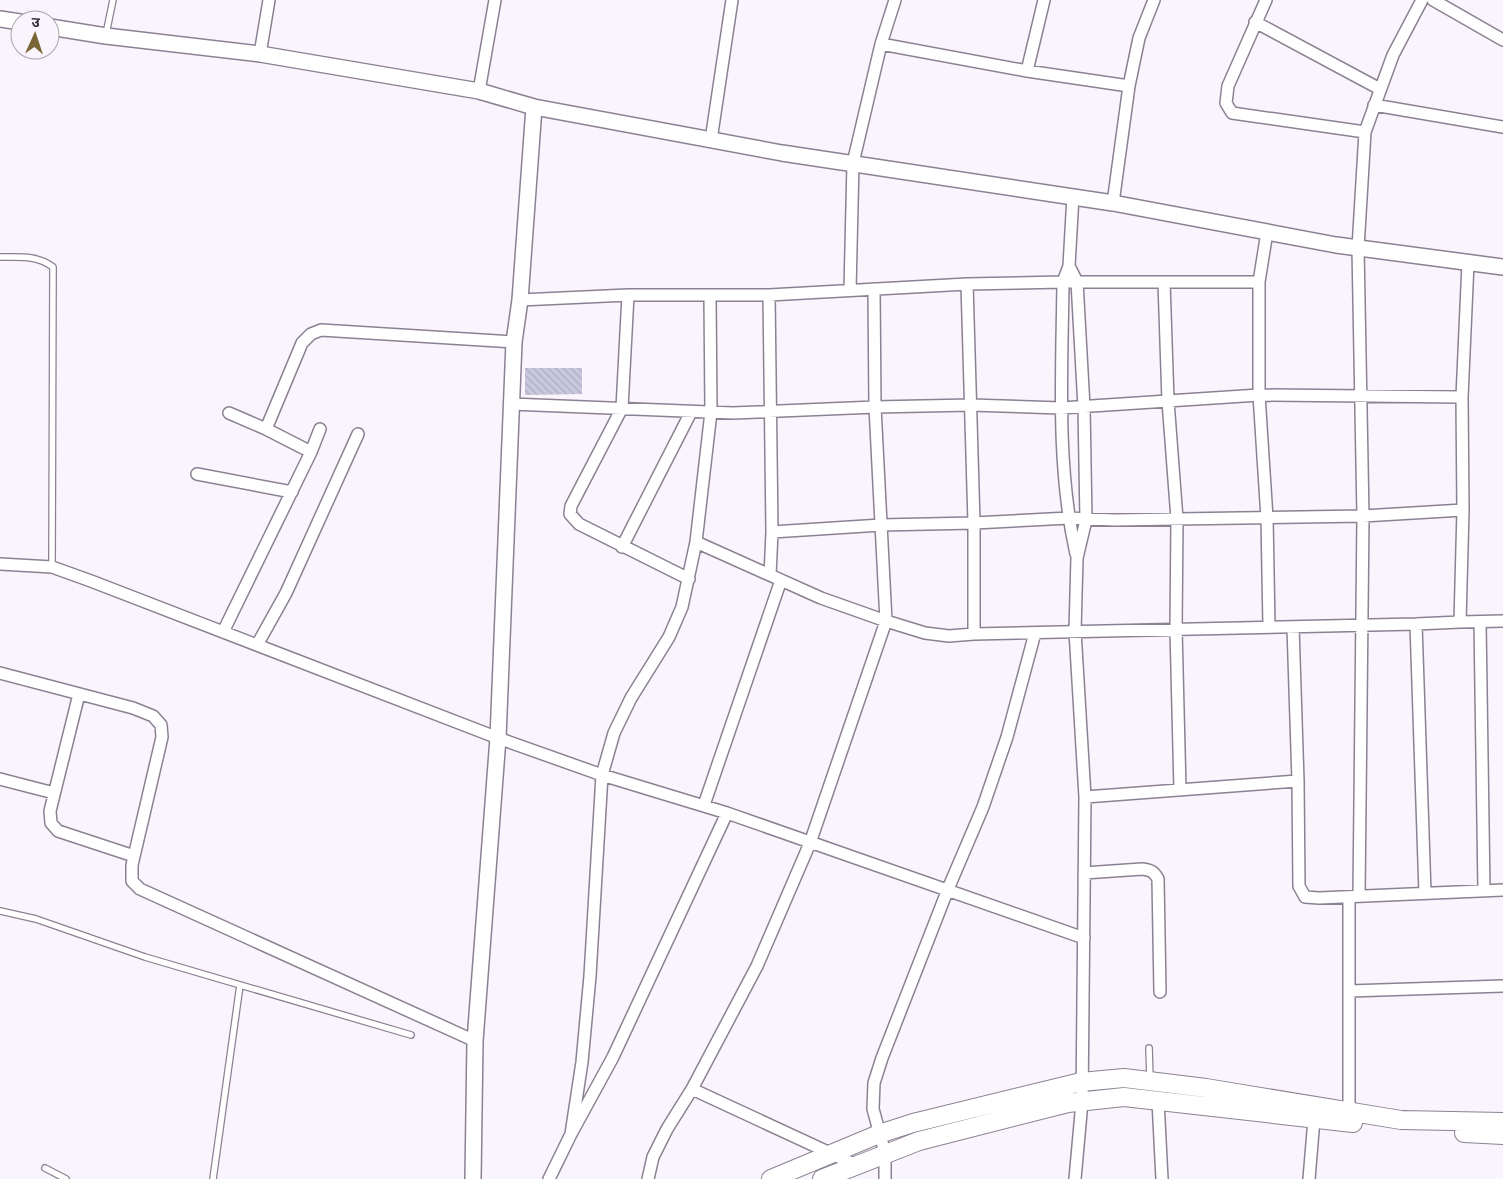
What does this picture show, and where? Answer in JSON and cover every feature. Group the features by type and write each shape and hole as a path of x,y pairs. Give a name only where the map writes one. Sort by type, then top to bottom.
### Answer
{"main road":[{"path":"771,1179 879,1134 922,1121 1081,1082 1124,1078 1206,1088 1400,1120 1503,1122"},
{"path":"822,1179 919,1141 1068,1103 1124,1097 1400,1129 1503,1135"}],"street":[{"path":"260,54 269,0"},
{"path":"479,91 495,0"},
{"path":"711,140 732,0"},
{"path":"850,290 853,163 881,44 895,0"},
{"path":"1027,71 1044,0"},
{"path":"1113,203 1129,86 1140,38 1154,0"},
{"path":"1266,0 1228,86 1226,104 1232,113 1365,132"},
{"path":"1349,1112 1349,991 1354,896 1363,516 1358,248 1365,132 1393,55 1422,0"},
{"path":"1433,0 1503,40"},
{"path":"1255,22 1380,89"},
{"path":"60,29 106,36 260,54 479,91 534,107 782,153 1072,196 1358,248 1503,267"},
{"path":"881,44 1027,71 1129,86"},
{"path":"1374,106 1503,127"},
{"path":"473,1179 474,1041 498,738 514,342 520,300 534,107"},
{"path":"1072,196 1069,266 1063,282 1061,408 1068,518 1077,558"},
{"path":"1267,232 1260,282 1260,396 1267,518 1269,627"},
{"path":"1460,622 1463,510 1462,397 1468,263"},
{"path":"1069,266 1077,282 1084,407 1086,520 1077,558 1075,631 1085,797 1082,1102 1075,1179"},
{"path":"1164,282 1168,401 1177,519 1176,629 1180,790"},
{"path":"520,300 628,295 710,296 769,294 967,284 1260,282"},
{"path":"967,284 974,523 974,634"},
{"path":"648,1179 653,1157 667,1129 692,1089 757,966 810,843 886,621 875,407 874,289"},
{"path":"704,805 775,578 769,412 769,294"},
{"path":"628,295 622,408 571,506 570,514 579,524 689,579"},
{"path":"571,1134 582,1062 590,976 602,775 614,734 631,698 669,637 682,607 689,579 696,542 710,412 710,296"},
{"path":"266,429 302,343 311,334 321,330 514,342"},
{"path":"511,404 691,412 769,412 971,405 1061,408 1260,396 1462,397"},
{"path":"622,547 691,412"},
{"path":"229,413 311,452"},
{"path":"223,632 292,492 320,430"},
{"path":"257,645 286,594 358,434"},
{"path":"197,474 292,492"},
{"path":"772,532 880,525 1068,518 1086,520 1267,518 1363,516 1463,510"},
{"path":"696,542 821,598 925,633 950,636 1075,631 1503,622"},
{"path":"0,564 52,567 91,580 498,738 602,775 704,805 1084,938"},
{"path":"1480,622 1484,890"},
{"path":"1416,624 1425,893"},
{"path":"1293,627 1299,886 1305,897 1503,890"},
{"path":"885,1179 885,1153 873,1109 874,1083 948,890 983,807 1008,736 1035,633"},
{"path":"0,673 133,708 153,716 161,725 162,737 132,865 132,881 140,889 474,1041"},
{"path":"79,694 50,811 51,823 58,831 134,856"},
{"path":"0,779 54,793"},
{"path":"1085,797 1298,781"},
{"path":"549,1179 613,1057 727,813"},
{"path":"1084,873 1142,869 1155,873 1158,879 1160,992"},
{"path":"1349,991 1503,986"},
{"path":"692,1089 856,1165"},
{"path":"1158,1101 1162,1179"},
{"path":"1308,1179 1314,1119"}],"lane":[{"path":"106,36 113,0"},
{"path":"0,257 29,257 44,261 53,267 52,567"},
{"path":"0,911 36,919 146,957 411,1035"},
{"path":"213,1179 240,985"},
{"path":"1149,1048 1150,1081"},
{"path":"45,1168 66,1179"}],"building":[{"path":"525,368 582,368 582,394 525,395"}]}
